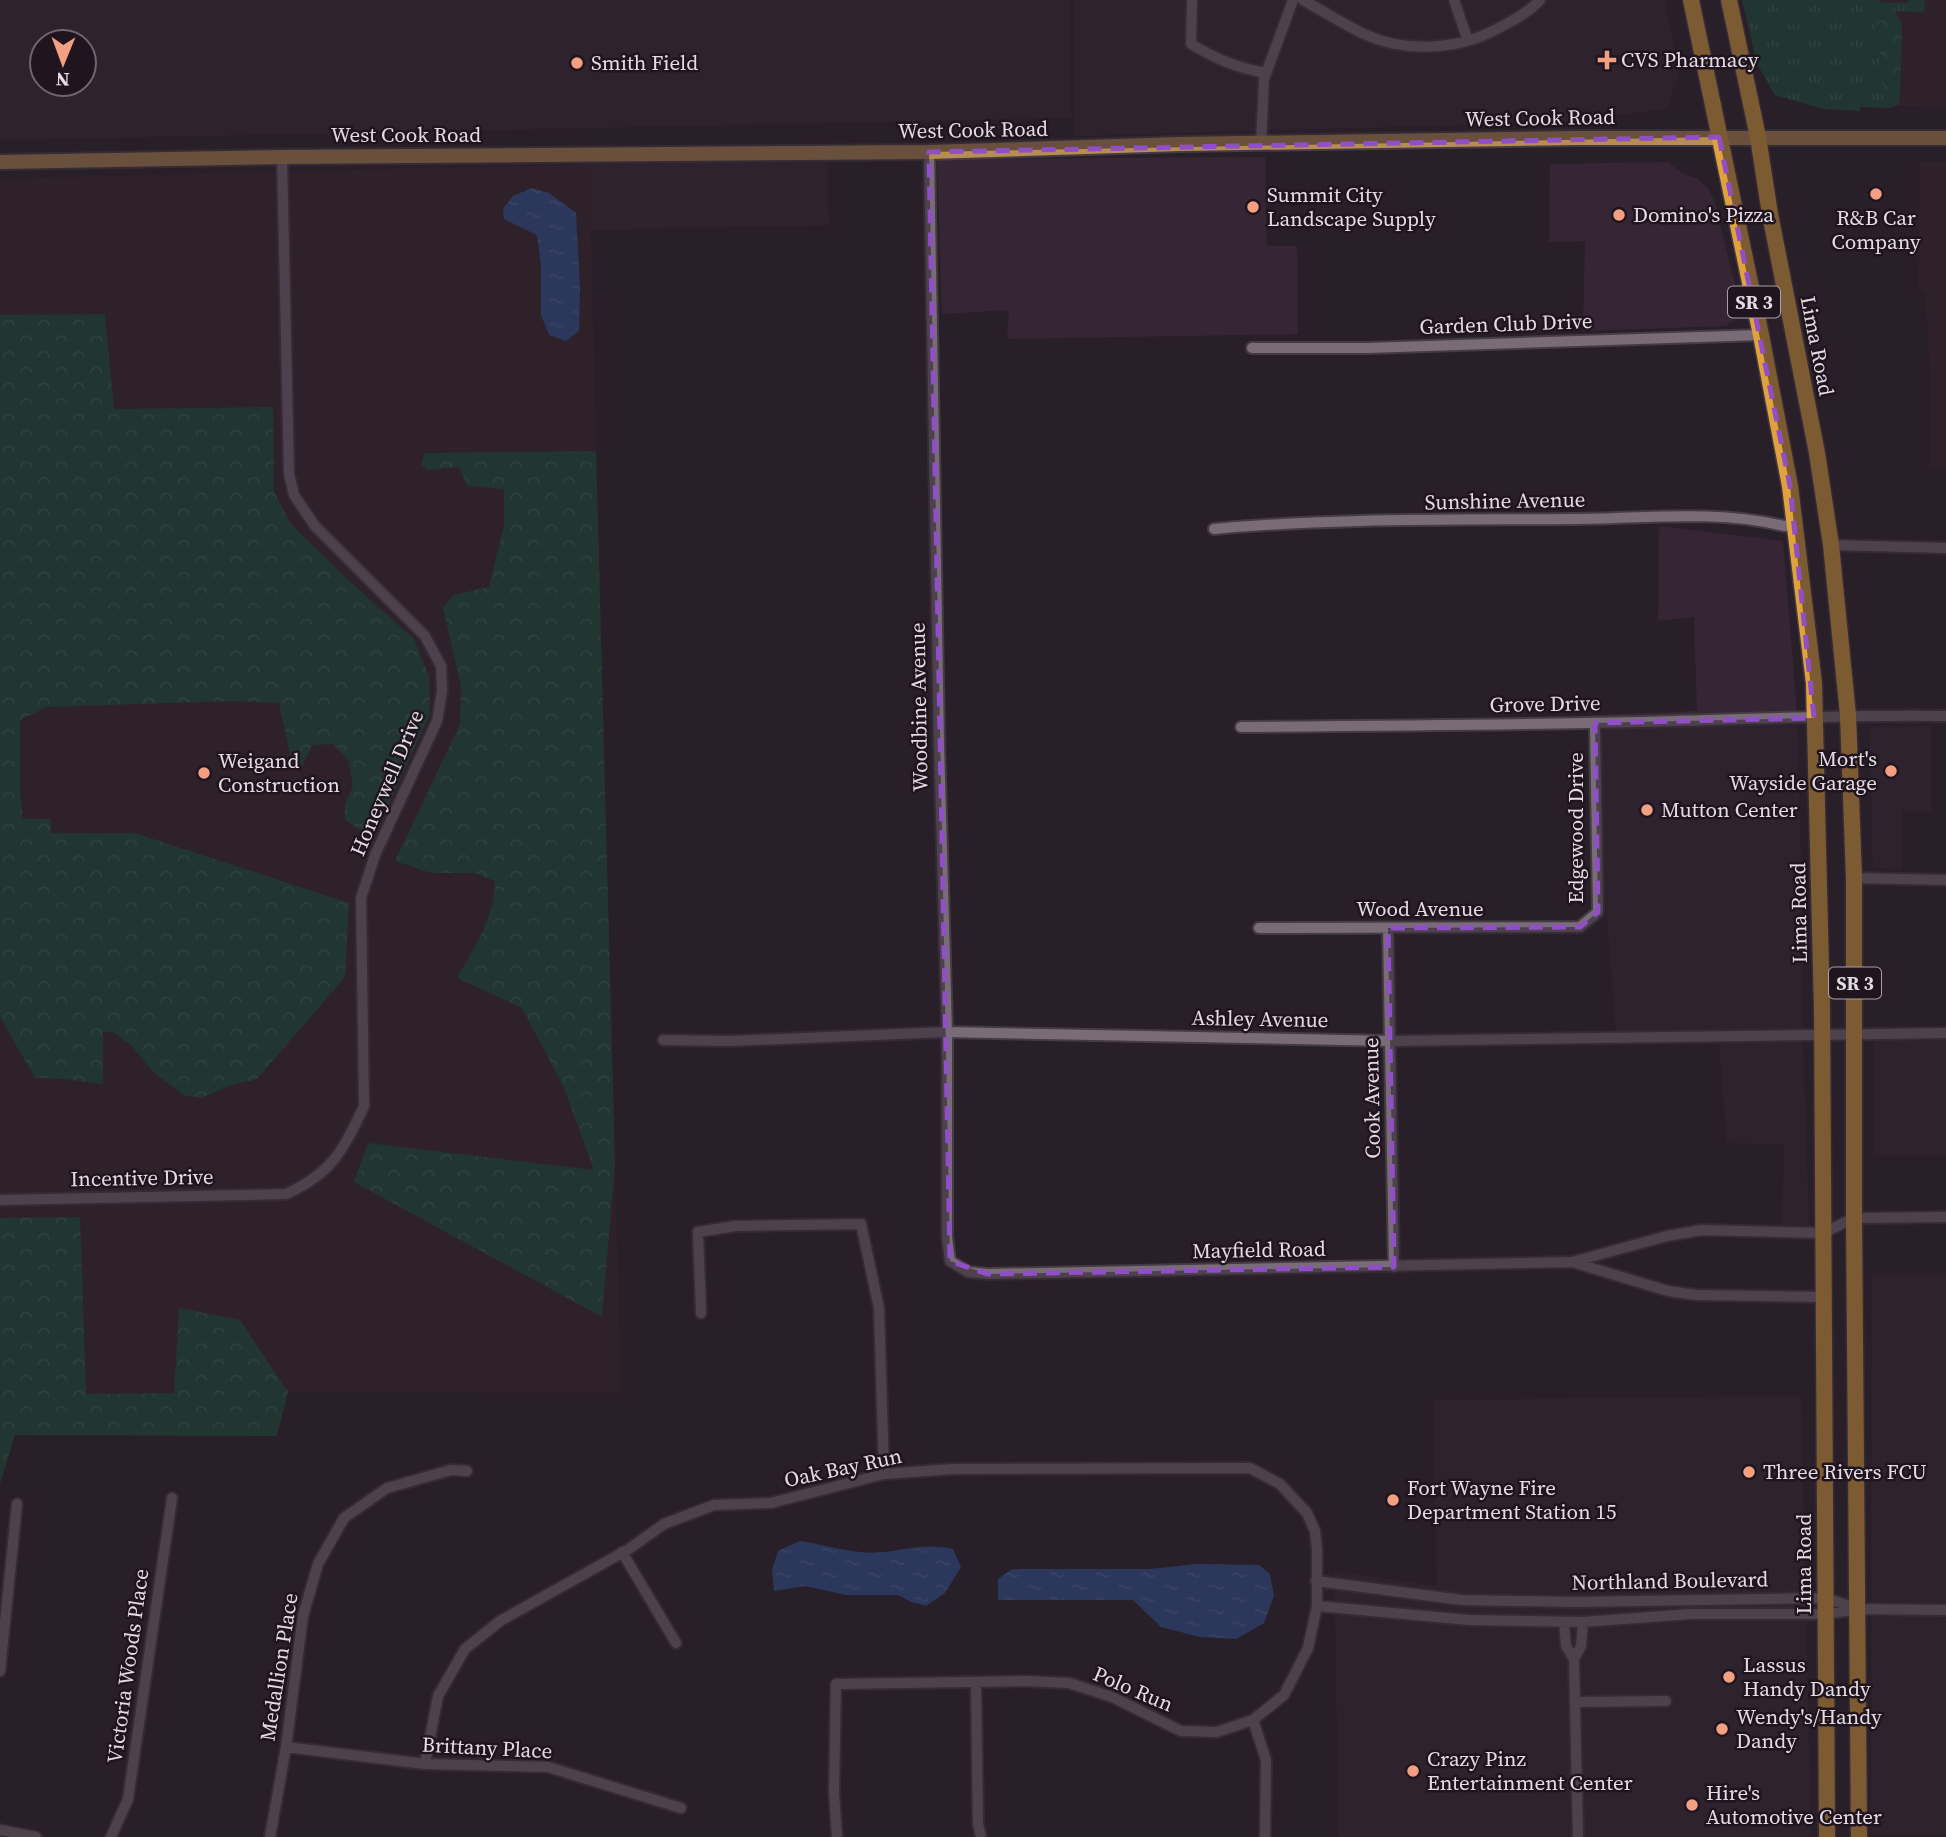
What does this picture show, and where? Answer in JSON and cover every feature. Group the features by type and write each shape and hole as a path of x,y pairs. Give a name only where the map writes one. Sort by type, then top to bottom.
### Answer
{"highway":[{"name":"Lima Road","path":"1691,0 1762,335 1796,524 1814,683 1822,1034 1827,1837"},
{"name":"Lima Road","path":"1729,0 1758,137 1770,214 1817,453 1831,545 1848,715 1856,1033 1854,1218 1859,1837"}],"main road":[{"name":"West Cook Road","path":"0,162 929,152 1180,144 1719,137 1946,138"}],"street":[{"path":"1192,0 1191,44 1229,64 1266,73"},
{"path":"1261,144 1266,73 1293,0"},
{"path":"1303,0 1373,38 1402,45 1444,47 1468,41 1510,21 1532,9 1540,0"},
{"path":"1454,0 1468,41"},
{"name":"Woodbine Avenue","path":"929,152 947,1032 947,1237 950,1261"},
{"name":"Honeywell Drive","path":"282,157 289,474 294,495 315,526 425,636 442,666 442,691 437,721 375,855 361,898 364,1107 336,1160 308,1184 286,1194"},
{"name":"Garden Club Drive","path":"1252,348 1367,348 1762,335"},
{"name":"Sunshine Avenue","path":"1214,529 1286,523 1684,515 1784,526 1796,524"},
{"path":"1831,545 1946,548"},
{"name":"Grove Drive","path":"1241,727 1595,723 1848,715 1946,716"},
{"name":"Edgewood Drive","path":"1580,927 1598,912 1595,723"},
{"path":"1854,878 1946,880"},
{"name":"Wood Avenue","path":"1259,928 1580,927"},
{"name":"Cook Avenue","path":"1388,929 1394,1267"},
{"name":"Ashley Avenue","path":"663,1040 729,1041 947,1032 1391,1041 1946,1033"},
{"name":"Incentive Drive","path":"0,1200 286,1194"},
{"path":"1572,1262 1667,1236 1702,1230 1823,1233 1854,1218 1946,1217"},
{"path":"701,1313 698,1232 735,1226 861,1224 879,1308 884,1474"},
{"name":"Mayfield Road","path":"950,1261 968,1272 987,1274 1572,1262"},
{"path":"1572,1262 1668,1291 1696,1296 1823,1297"},
{"name":"Oak Bay Run","path":"425,1764 438,1696 465,1649 500,1621 622,1552 664,1524 714,1506 771,1503 884,1474 953,1469 1250,1468 1280,1484 1307,1513 1315,1531 1316,1581"},
{"name":"Medallion Place","path":"270,1837 286,1747 303,1616 318,1564 344,1518 387,1488 451,1470 467,1471"},
{"name":"Victoria Woods Place","path":"111,1837 128,1799 172,1498"},
{"path":"0,1671 17,1504"},
{"path":"622,1552 676,1643"},
{"name":"Northland Boulevard","path":"1316,1581 1462,1600 1825,1606 1858,1609"},
{"name":"Polo Run","path":"837,1837 834,1792 836,1684 1026,1681 1069,1683 1112,1697 1181,1731 1217,1732 1253,1720 1284,1695 1308,1648 1317,1606 1316,1581"},
{"path":"1407,1593 1407,1615"},
{"name":"Northland Boulevard","path":"1317,1606 1469,1620 1564,1622 1825,1606 1858,1609"},
{"path":"1858,1609 1946,1610"},
{"path":"1564,1622 1566,1646 1574,1659"},
{"path":"1578,1837 1574,1659 1581,1646 1583,1622"},
{"path":"976,1682 978,1824 981,1837"},
{"path":"1575,1702 1666,1701"},
{"path":"1253,1720 1266,1760 1265,1837"},
{"name":"Brittany Place","path":"286,1747 425,1764 548,1767 681,1808"},
{"path":"0,1829 36,1837"}],"highlighted area":[{"path":"1719,137 1790,486 1814,718 1595,723 1598,912 1580,927 1388,928 1394,1267 987,1274 950,1261 929,152"}],"shaded area":[{"name":"Smith Field","path":"0,0 1071,0 1071,118 0,140"},
{"path":"1073,0 1665,0 1679,76 1666,109 1561,122 1075,136"},
{"path":"1749,0 1946,0 1946,107 1828,104"},
{"path":"1265,157 1267,246 1297,246 1298,334 1007,339 1009,310 942,314 937,159"},
{"path":"827,159 829,225 590,230 589,164"},
{"path":"1668,162 1685,175 1697,178 1707,187 1714,200 1742,313 1726,326 1583,331 1585,241 1549,242 1550,164"},
{"path":"1920,162 1946,162 1946,467 1930,467 1931,385 1925,292 1918,291"},
{"path":"589,164 621,1393 294,1391 0,1396 0,179"},
{"path":"1659,526 1783,541 1796,701 1809,1225 1782,1226 1784,1144 1727,1143 1718,1031 1616,1032 1591,715 1697,711 1694,617 1658,621"},
{"path":"1931,726 1931,812 1902,811 1902,869 1873,868 1869,727"},
{"path":"1946,1040 1946,1156 1873,1156 1873,1041"},
{"path":"1872,1273 1946,1273 1946,1834 1871,1834"},
{"path":"1801,1396 1811,1837 1339,1837 1334,1571 1437,1586 1433,1400"}],"green space":[{"path":"1742,0 1879,0 1907,3 1909,0 1925,0 1924,12 1883,11 1883,96 1900,98 1899,104 1892,108 1860,107 1860,111 1823,109 1775,95 1757,64"},
{"path":"1883,11 1895,11 1902,25 1900,98 1883,96 1876,19"},
{"path":"105,314 114,409 273,407 274,492 291,524 414,639 429,676 430,714 373,839 345,820 345,804 353,786 348,760 333,744 312,745 302,767 293,768 279,703 232,701 47,707 20,720 20,792 23,819 51,819 51,833 135,833 349,903 345,977 257,1079 231,1085 201,1098 183,1095 152,1071 132,1046 113,1032 103,1032 103,1084 35,1078 0,1017 0,315"},
{"path":"596,451 615,1165 602,1317 354,1182 368,1143 594,1170 564,1088 522,1008 457,978 487,920 495,881 474,873 431,873 395,861 460,724 461,686 443,608 453,595 489,587 504,525 504,489 467,486 459,467 428,470 421,465 424,453"},
{"path":"80,1217 86,1394 174,1393 179,1308 240,1320 288,1392 277,1436 15,1435 0,1484 0,1218"}],"water":[{"path":"532,188 549,193 576,213 580,287 579,331 566,341 549,335 541,315 541,266 537,235 504,219 503,209 513,196"},
{"path":"800,1541 872,1553 916,1547 953,1549 961,1567 945,1593 926,1606 898,1595 846,1595 805,1586 774,1591 772,1570 778,1551"},
{"path":"1196,1564 1259,1565 1270,1574 1274,1596 1264,1623 1236,1639 1200,1637 1161,1627 1133,1600 998,1600 998,1579 1012,1569 1151,1569"}],"place":[{"name":"CVS Pharmacy","path":"1607,60"},
{"name":"Smith Field","path":"577,63"},
{"name":"R&B Car Company","path":"1876,194"},
{"name":"Summit City Landscape Supply","path":"1253,207"},
{"name":"Domino's Pizza","path":"1619,215"},
{"name":"Mort's Wayside Garage","path":"1891,771"},
{"name":"Weigand Construction","path":"204,773"},
{"name":"Mutton Center","path":"1647,810"},
{"name":"Three Rivers FCU","path":"1749,1472"},
{"name":"Fort Wayne Fire Department Station 15","path":"1393,1500"},
{"name":"Lassus Handy Dandy","path":"1729,1677"},
{"name":"Wendy's/Handy Dandy","path":"1722,1729"},
{"name":"Crazy Pinz Entertainment Center","path":"1413,1771"},
{"name":"Hire's Automotive Center","path":"1692,1805"}]}
